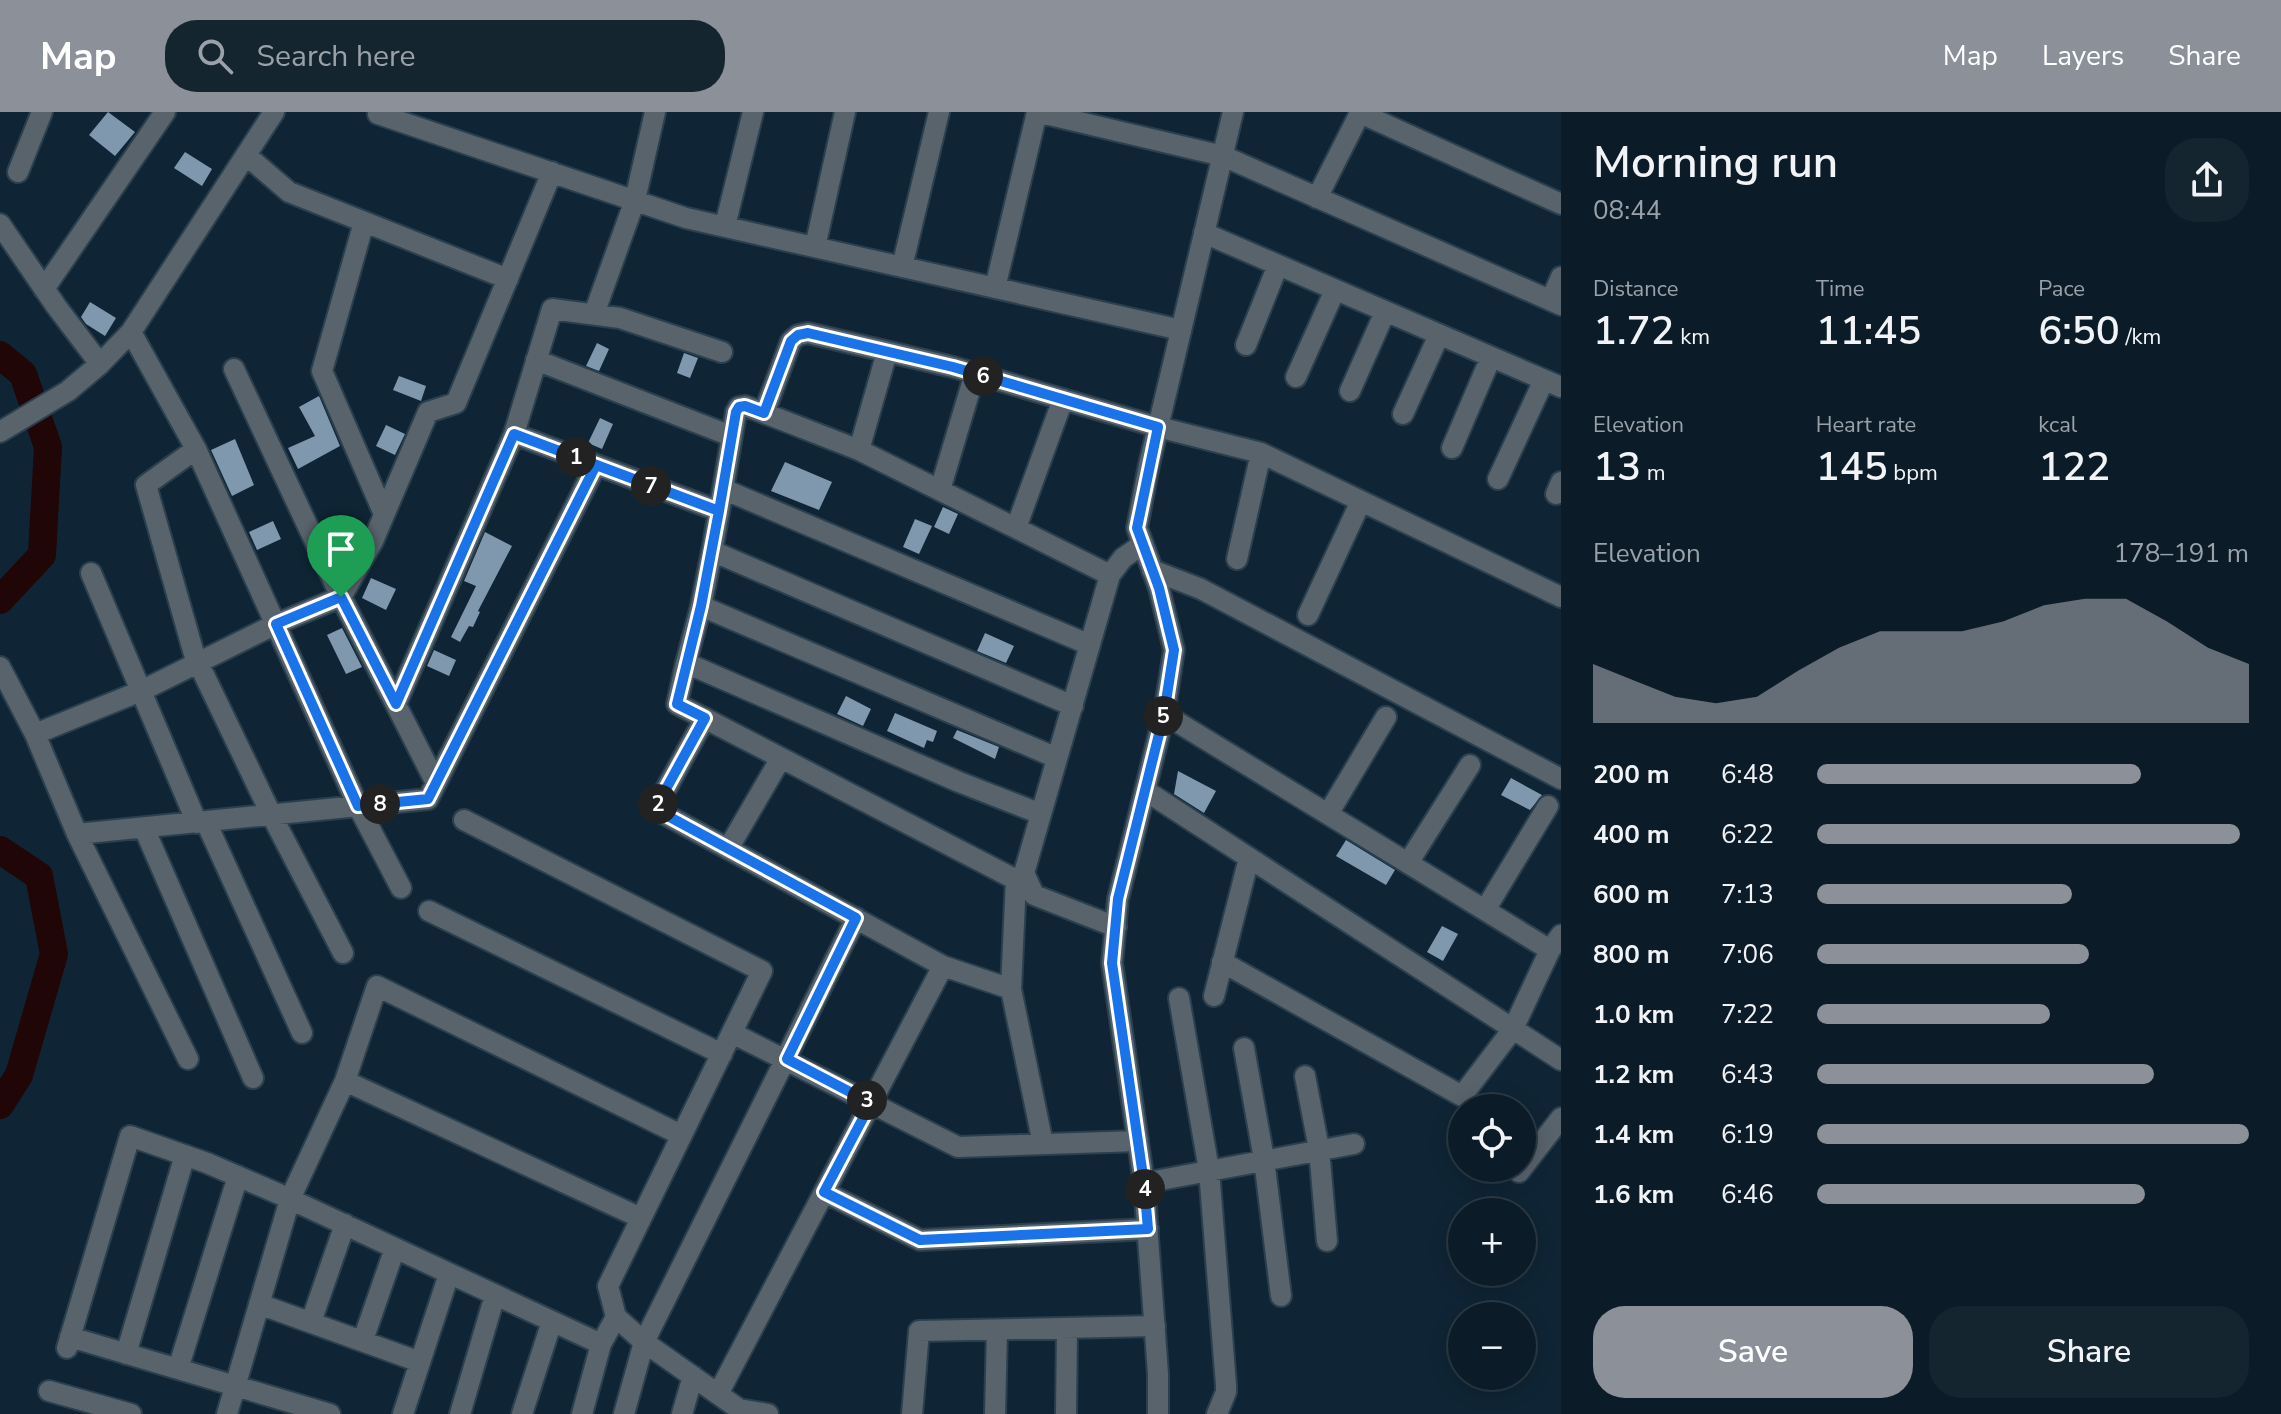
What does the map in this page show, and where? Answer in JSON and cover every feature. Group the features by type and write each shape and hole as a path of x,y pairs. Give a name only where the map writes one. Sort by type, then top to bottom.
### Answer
{"street":[{"path":"18,172 42,112"},
{"path":"44,289 165,112"},
{"path":"4,430 68,391 131,332 274,112"},
{"path":"379,112 686,218 1181,330"},
{"path":"594,314 635,200 655,112"},
{"path":"725,226 753,112"},
{"path":"815,247 845,112"},
{"path":"902,267 939,112"},
{"path":"995,288 1037,112 1223,156 1556,302 1561,277"},
{"path":"1158,1414 1158,1374 1144,1183 1112,963 1118,899 1164,714 1174,650 1137,528 1233,112"},
{"path":"1317,198 1360,113 1561,204"},
{"path":"246,155 289,192 508,279"},
{"path":"35,734 141,691 276,624 341,597 373,541 428,412 456,403 552,172"},
{"path":"364,222 322,371 384,514"},
{"path":"0,224 100,364"},
{"path":"1204,233 1552,383 1498,479"},
{"path":"1246,345 1278,265"},
{"path":"1296,377 1335,290"},
{"path":"396,704 514,434 552,309 620,318 722,352"},
{"path":"1350,391 1385,312"},
{"path":"131,332 196,449 358,806 401,888"},
{"path":"764,413 791,341 798,335 808,333 975,373 1158,427 1261,453 1561,597"},
{"path":"1403,414 1439,335"},
{"path":"859,450 887,352"},
{"path":"1452,448 1491,357"},
{"path":"536,360 731,436"},
{"path":"234,369 341,597 436,783"},
{"path":"940,490 975,373"},
{"path":"1016,528 1063,399"},
{"path":"1110,575 859,450 745,406 739,407 731,436 701,606 677,704 1023,883 1034,895 1116,927"},
{"path":"514,434 719,511"},
{"path":"196,449 146,485 198,661 271,814 343,953"},
{"path":"1237,559 1261,453"},
{"path":"77,834 428,799 596,465"},
{"path":"723,489 1090,645"},
{"path":"1308,615 1361,501"},
{"path":"1043,1144 1011,989 1024,873 1110,575 1123,558 1143,544"},
{"path":"712,551 1073,706"},
{"path":"1152,570 1201,589 1561,779"},
{"path":"91,573 141,691 302,1033"},
{"path":"701,606 1057,758"},
{"path":"686,663 959,782 1041,814"},
{"path":"0,667 35,734 77,834 188,1059"},
{"path":"1164,714 1485,910 1555,942 1513,1029 1462,1096 1222,962"},
{"path":"1328,814 1386,717"},
{"path":"705,718 655,809 943,966 1011,989"},
{"path":"728,849 781,758"},
{"path":"1408,863 1470,765"},
{"path":"1146,791 1561,1060"},
{"path":"1485,910 1548,806"},
{"path":"464,820 762,971 608,1286 616,1317 644,1342 739,1409 768,1414"},
{"path":"144,828 253,1078"},
{"path":"1214,996 1249,858"},
{"path":"429,911 722,1054"},
{"path":"624,1414 644,1342 856,918"},
{"path":"718,1394 943,966"},
{"path":"227,1414 290,1199 345,1081 377,986 681,1135"},
{"path":"1179,998 1209,1170 1226,1385 1217,1414"},
{"path":"732,1033 958,1147 1138,1141"},
{"path":"1244,1048 1264,1159 1281,1296"},
{"path":"1305,1076 1319,1149 1327,1241"},
{"path":"345,1081 641,1218"},
{"path":"1536,1150 1561,1118"},
{"path":"330,1414 126,1354 69,1342 130,1136 238,1176 601,1344"},
{"path":"1144,1183 1354,1144"},
{"path":"126,1354 185,1155"},
{"path":"178,1369 238,1176"},
{"path":"824,1192 920,1240 1148,1229"},
{"path":"311,1322 345,1224"},
{"path":"363,1340 395,1248"},
{"path":"403,1414 449,1274"},
{"path":"460,1414 495,1295"},
{"path":"259,1304 420,1362"},
{"path":"582,1414 601,1344 616,1317"},
{"path":"522,1414 552,1321"},
{"path":"912,1414 919,1331 1155,1326"},
{"path":"1066,1414 1067,1328"},
{"path":"995,1414 997,1330"},
{"path":"682,1414 693,1376"},
{"path":"49,1391 131,1414"}],"building":[{"path":"108,112 135,132 115,156 89,135"},
{"path":"185,152 212,169 202,186 174,168"},
{"path":"90,302 116,318 105,336 81,317"},
{"path":"597,343 609,349 599,371 586,366"},
{"path":"684,353 698,358 690,378 677,373"},
{"path":"399,376 426,386 421,401 393,390"},
{"path":"319,396 340,446 298,469 288,448 315,436 299,407"},
{"path":"600,418 613,424 602,449 588,443"},
{"path":"386,425 405,434 395,455 376,446"},
{"path":"235,439 254,485 232,496 211,450"},
{"path":"785,462 832,482 819,510 771,491"},
{"path":"943,507 958,514 949,534 934,527"},
{"path":"915,519 932,526 919,554 903,547"},
{"path":"273,521 281,539 257,550 249,532"},
{"path":"485,532 512,546 478,611 473,627 469,626 460,642 451,637 476,586 464,581"},
{"path":"371,578 396,589 386,610 362,598"},
{"path":"342,628 362,667 346,674 327,635"},
{"path":"985,633 1014,646 1006,663 977,651"},
{"path":"434,650 456,660 449,676 427,666"},
{"path":"846,696 871,709 863,726 837,714"},
{"path":"895,713 937,731 933,742 927,740 924,748 887,731"},
{"path":"957,730 999,747 995,759 953,738"},
{"path":"1178,771 1216,791 1204,813 1174,794"},
{"path":"1511,778 1542,795 1530,810 1501,795"},
{"path":"1346,840 1395,870 1386,885 1336,856"},
{"path":"1442,926 1458,934 1443,961 1427,952"}],"waterway":[{"path":"0,355 23,374 48,447 42,555 0,600"},
{"path":"0,850 39,876 54,954 19,1075 0,1105"}],"route":[{"path":"341,597 276,624 358,806 428,799 596,465 719,511 736,412 739,407 745,406 764,413 791,341 798,335 808,333 953,367 1158,427 1137,528 1159,588 1174,650 1164,714 1118,899 1112,963 1148,1229 920,1240 824,1192 871,1103 787,1059 856,918 655,809 705,718 677,704 701,606 719,511 514,434 396,704 341,597"}]}
